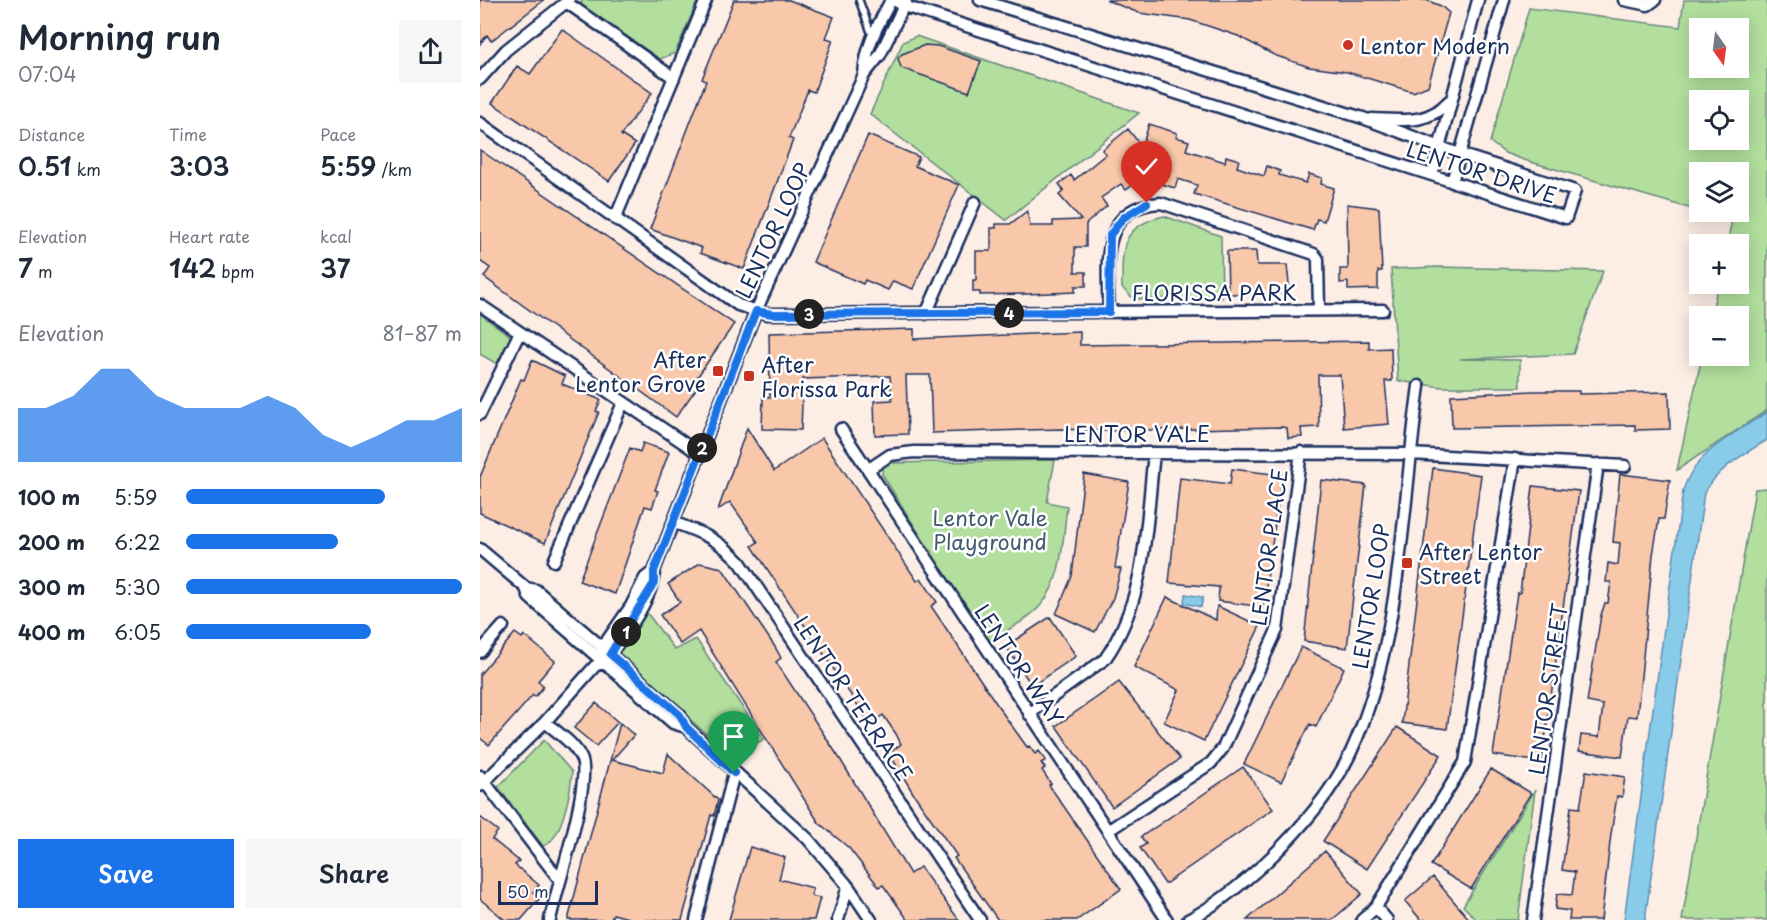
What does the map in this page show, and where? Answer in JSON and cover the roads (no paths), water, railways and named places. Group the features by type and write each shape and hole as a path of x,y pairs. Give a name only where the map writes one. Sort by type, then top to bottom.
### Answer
{"street":[{"path":"615,219 706,0"},
{"path":"892,0 906,3"},
{"name":"LENTOR LOOP","path":"864,75 865,55 872,36 892,0"},
{"name":"LENTOR DRIVE","path":"906,3 1107,73 1566,218 1575,191 1439,147 1363,118 980,0"},
{"path":"1432,175 1478,0"},
{"path":"1452,182 1504,0"},
{"path":"1624,0 1648,5 1655,0"},
{"path":"480,79 506,50 567,1 674,78"},
{"name":"LENTOR LOOP","path":"481,781 545,722 597,662 606,651 632,606 645,578 654,571 675,523 756,311 864,75 880,55 906,3"},
{"path":"1363,118 1411,120 1438,114 1452,97"},
{"name":"FLORISSA PARK","path":"480,123 738,305 756,311 772,314 926,314 1383,310"},
{"path":"926,314 975,202"},
{"name":"FLORISSA PARK","path":"1109,312 1110,235 1123,218 1147,203 1161,202 1314,254 1318,260 1319,310"},
{"path":"480,305 519,334 700,454"},
{"path":"480,414 519,334"},
{"name":"LENTOR LOOP","path":"1191,919 1247,880 1307,821 1351,752 1382,664 1394,597 1419,386"},
{"path":"554,561 623,403"},
{"name":"LENTOR WAY","path":"841,429 1167,920"},
{"name":"LENTOR VALE","path":"869,469 890,455 914,452 1410,454"},
{"name":"LENTOR PLACE","path":"1109,830 1211,763 1223,748 1277,630 1301,452"},
{"path":"1029,714 1097,666 1114,647 1135,596 1142,569 1154,453"},
{"path":"1410,454 1625,466"},
{"path":"1362,920 1376,907 1465,762 1515,459"},
{"name":"LENTOR STREET","path":"1533,920 1598,464"},
{"name":"LENTOR TERRACE","path":"675,523 707,535 724,545 740,562 980,920"},
{"path":"480,549 525,588 529,597 597,662 673,723 686,727"},
{"path":"525,588 536,591 680,715 686,727 808,839 848,886 871,920"},
{"path":"480,652 503,626"},
{"path":"545,722 573,746 582,759 584,767 584,783 550,920"},
{"path":"696,920 734,773"},
{"path":"481,781 559,879"},
{"path":"838,920 848,886"},
{"path":"1376,907 1387,920"}],"lane":[{"path":"860,0 872,36"}],"water":[{"path":"1767,412 1767,440 1724,469 1704,493 1645,920 1624,920 1683,491 1688,477 1706,454"},
{"path":"1185,594 1203,597 1201,607 1184,603"}],"place":[{"name":"Lentor Modern","path":"1348,45"},
{"name":"After Lentor Grove","path":"718,371"},
{"name":"After Florissa Park","path":"749,376"},
{"name":"After Lentor Street","path":"1407,563"}],"park label":[{"name":"Lentor Vale Playground","path":"990,529"}]}
